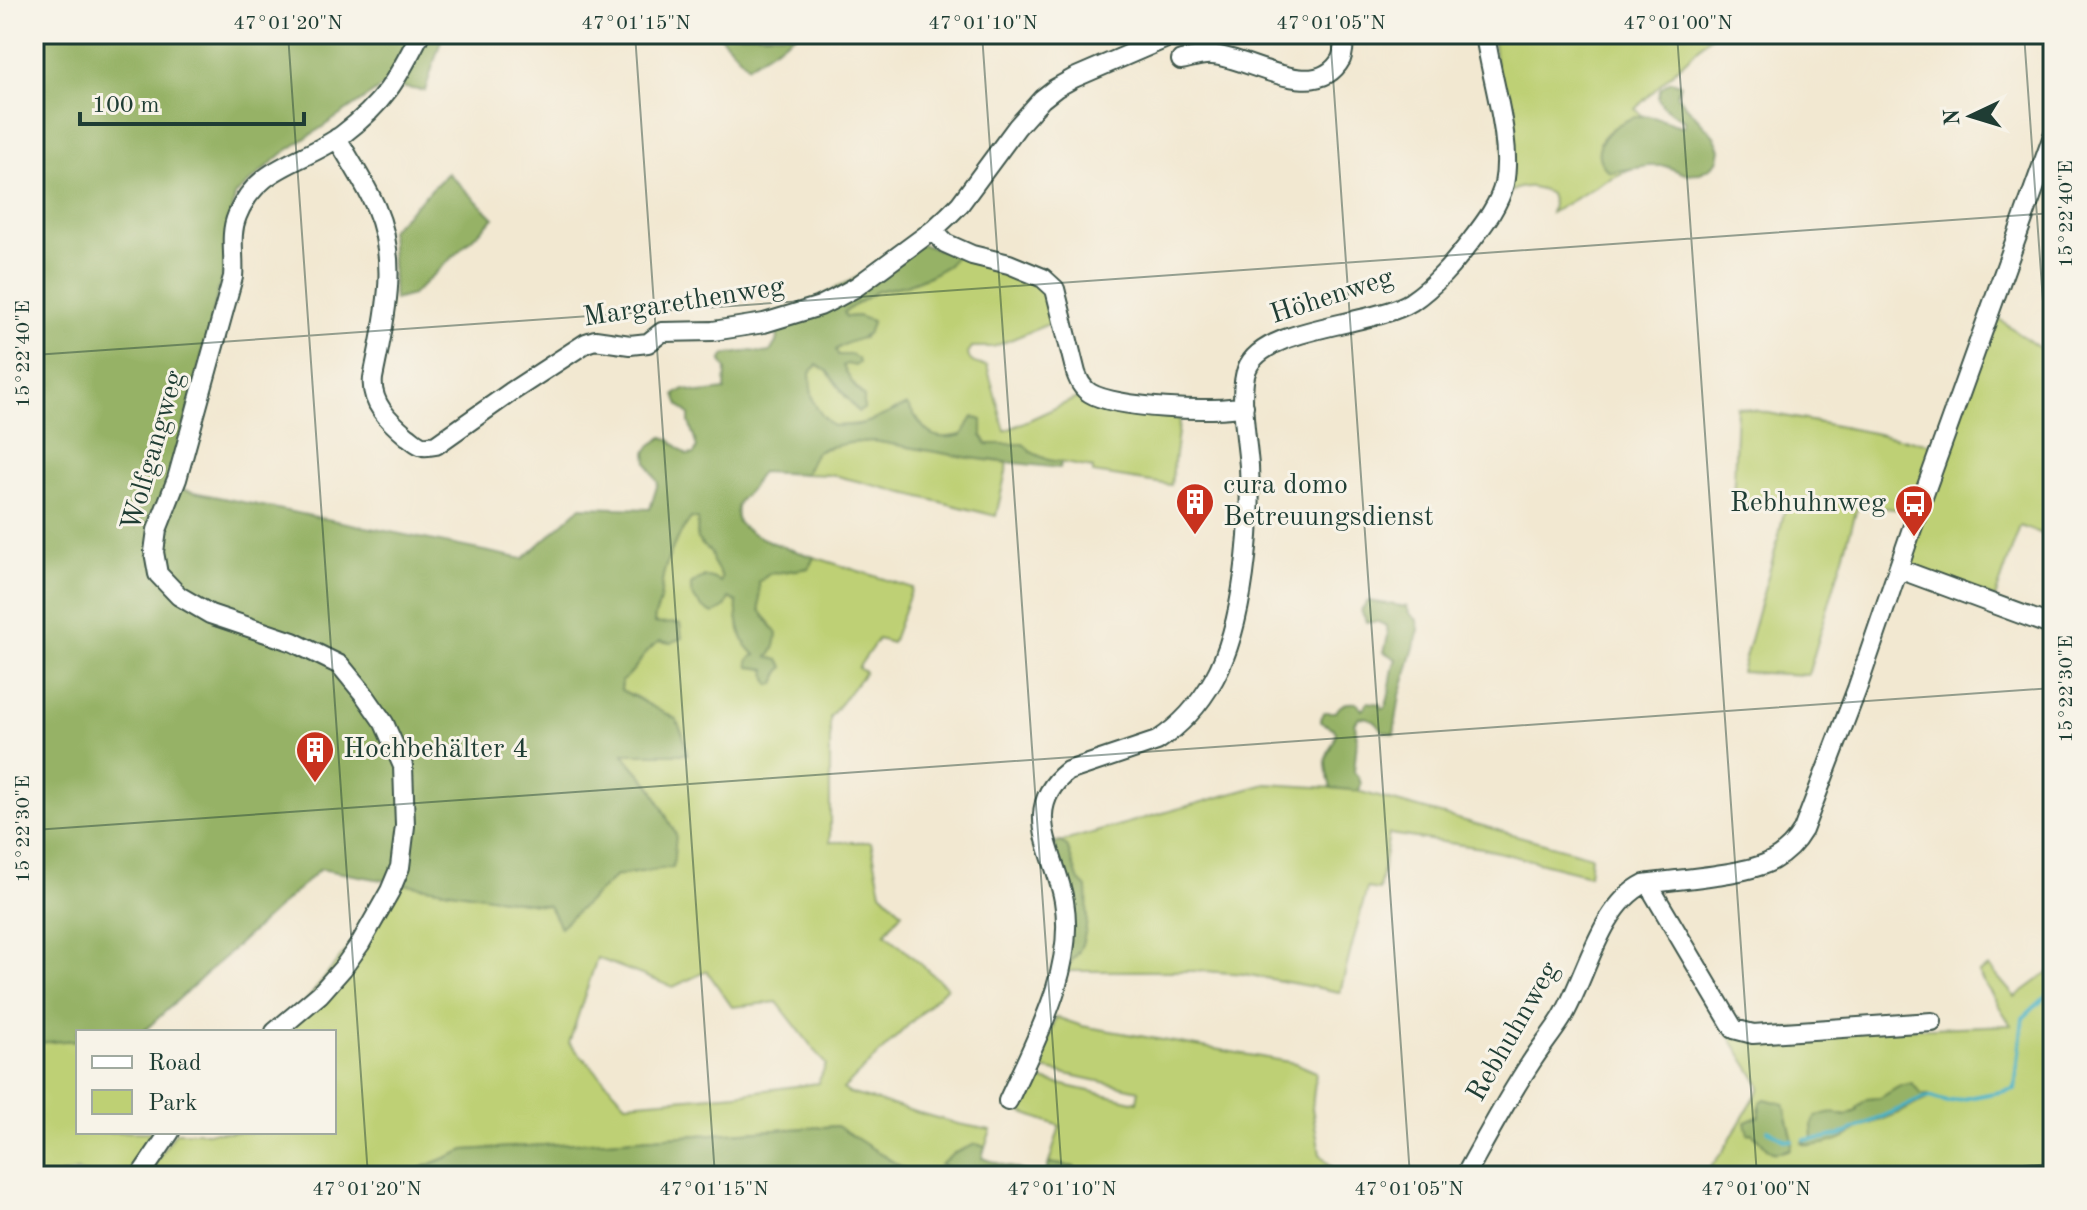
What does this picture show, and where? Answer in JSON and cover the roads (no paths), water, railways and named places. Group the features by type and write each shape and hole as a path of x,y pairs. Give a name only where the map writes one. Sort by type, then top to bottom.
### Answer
{"street":[{"name":"Wolfgangweg","path":"277,1030 313,1000 343,968 390,891 400,867 405,826 403,766 384,723 340,665 293,642 210,614 179,596 158,574 154,552 157,530 177,479 233,277 232,236 236,218 254,188 293,160 337,138 379,103 401,71 420,34"},
{"name":"Margarethenweg","path":"337,138 377,210 389,261 386,308 372,387 384,414 393,425 421,446 436,445 586,343 595,340 630,345 648,343 662,332 713,331 764,323 820,306 856,287 933,230 960,204 1017,127 1042,99 1074,78 1176,34"},
{"path":"1181,60 1212,55 1300,80 1317,79 1332,70 1342,57 1344,34"},
{"name":"Höhenweg","path":"1008,1101 1048,1013 1064,944 1064,901 1046,846 1043,823 1049,789 1068,771 1137,749 1168,734 1193,709 1214,679 1231,636 1243,574 1250,519 1244,406 1246,370 1258,354 1291,337 1392,311 1411,302 1444,274 1497,204 1504,184 1506,160 1485,34"},
{"name":"Rebhuhnweg","path":"1465,1176 1499,1113 1563,1016 1606,923 1632,890 1644,884 1760,866 1781,855 1803,830 2053,136"},
{"path":"933,230 945,243 1043,278 1055,289 1076,373 1086,391 1132,403 1181,409 1216,410 1244,406"},
{"path":"1899,569 2053,626"},
{"path":"1652,883 1654,894 1734,1029 1753,1034 1932,1022"},
{"path":"140,1176 169,1134"}],"waterway":[{"path":"1804,1140 1846,1133 1924,1098 1947,1102 2015,1089 2023,1018 2053,990"},
{"path":"1768,1130 1792,1141"}],"place":[{"name":"cura domo Betreuungsdienst","path":"1195,536"},
{"name":"Rebhuhnweg","path":"1914,538"},
{"name":"Hochbehälter 4","path":"315,784"}]}
